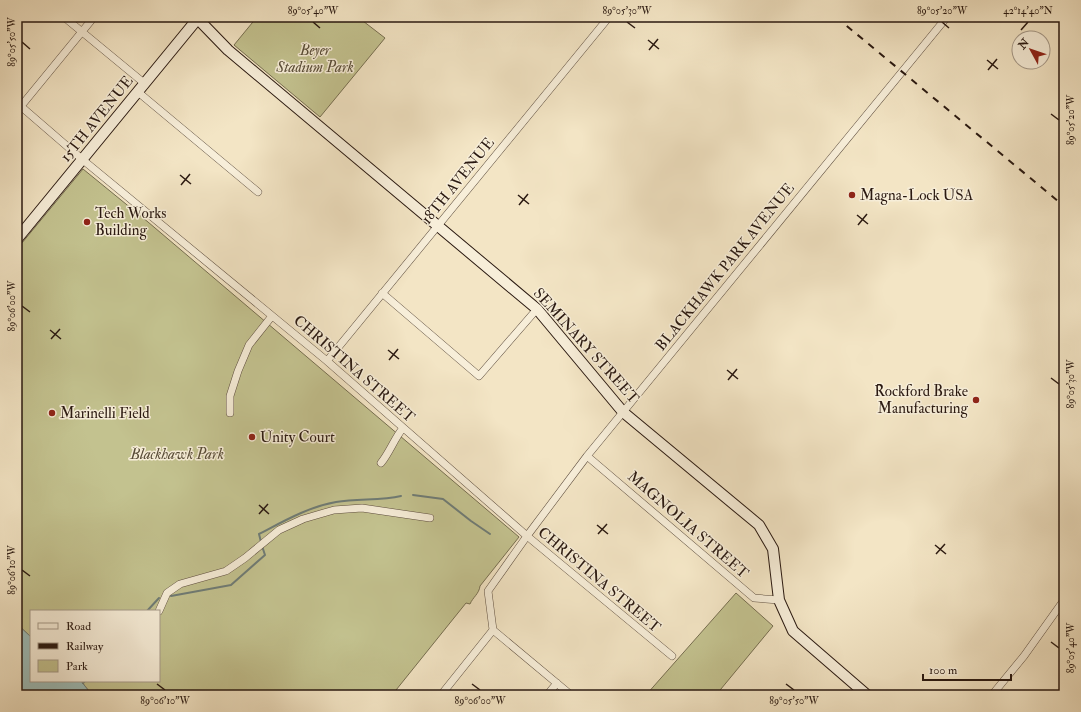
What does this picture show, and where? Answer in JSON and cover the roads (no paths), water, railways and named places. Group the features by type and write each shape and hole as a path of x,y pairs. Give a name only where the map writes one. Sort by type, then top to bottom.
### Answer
{"street":[{"path":"64,17 258,192"},
{"path":"18,107 94,17"},
{"name":"18TH AVENUE","path":"327,361 609,17"},
{"name":"BLACKHAWK PARK AVENUE","path":"494,630 488,591 527,536 587,456 947,17"},
{"name":"SEMINARY STREET","path":"197,18 228,50 537,310 623,412 759,525 773,548 779,600 793,631 867,695"},
{"name":"15TH AVENUE","path":"17,239 83,160 197,18"},
{"name":"CHRISTINA STREET","path":"18,107 327,361 527,536 672,656"},
{"path":"382,293 479,376 537,310"},
{"path":"230,413 230,396 238,371 249,345 272,316"},
{"path":"381,463 386,457 395,437 403,428"},
{"name":"MAGNOLIA STREET","path":"587,456 754,598 779,600"},
{"path":"159,610 167,593 180,584 226,571 245,558 279,530 303,519 334,510 362,508 430,518"},
{"path":"992,695 1024,656 1064,600"},
{"path":"441,695 494,630 571,695"},
{"path":"547,695 557,683"}],"water":[{"path":"17,624 30,636 30,682 82,682 92,695 17,695"}],"waterway":[{"path":"413,495 443,499 490,534"},
{"path":"261,542 259,534 296,515 316,507 336,502 401,496"},
{"path":"171,596 231,585 265,555 262,546"},
{"path":"148,610 159,598"}],"railway":[{"path":"836,17 1064,206"}],"place":[{"name":"Magna-Lock USA","path":"852,195"},
{"name":"Tech Works Building","path":"87,222"},
{"name":"Rockford Brake Manufacturing","path":"976,400"},
{"name":"Marinelli Field","path":"52,413"},
{"name":"Unity Court","path":"252,437"}],"park label":[{"name":"Beyer Stadium Park","path":"315,58"},
{"name":"Blackhawk Park","path":"177,454"}]}
